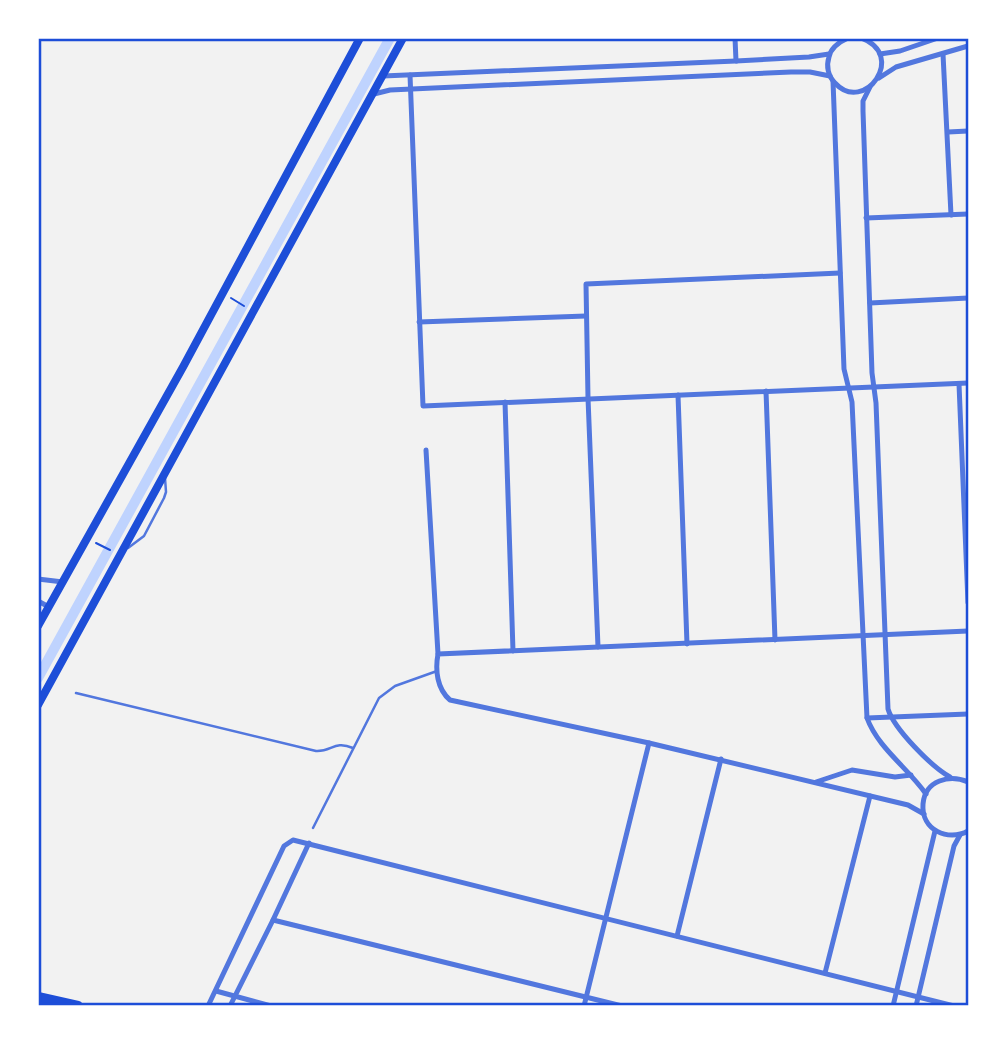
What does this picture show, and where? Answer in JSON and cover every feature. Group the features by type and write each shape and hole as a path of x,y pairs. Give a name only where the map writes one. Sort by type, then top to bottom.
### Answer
{"highway":[{"path":"38,997 78,1006"}],"main road":[{"path":"38,626 360,38"},
{"path":"38,705 403,38"}],"street":[{"path":"736,38 736,61"},
{"path":"880,54 900,51 938,38"},
{"path":"845,39 834,46 828,69 831,78 844,369 852,402 867,718 874,733 926,794"},
{"path":"862,39 880,54 881,72 877,80"},
{"path":"374,94 390,90 791,72 810,72 831,78 838,86 854,92 870,87 896,67 968,46"},
{"path":"383,76 736,61 830,54"},
{"path":"943,54 951,215"},
{"path":"581,68 581,82"},
{"path":"410,75 423,406 968,383"},
{"path":"870,87 863,101 866,218 888,709 891,717 935,767 950,777"},
{"path":"948,132 968,131"},
{"path":"866,218 968,214"},
{"path":"598,648 586,284 840,273"},
{"path":"870,303 968,298"},
{"path":"419,323 586,316"},
{"path":"959,384 966,467 968,603"},
{"path":"766,391 775,640"},
{"path":"678,395 687,644"},
{"path":"505,402 513,651"},
{"path":"426,450 437,671 444,694 450,700 721,759 908,805 924,814"},
{"path":"38,579 63,582"},
{"path":"38,601 49,607"},
{"path":"438,654 968,631"},
{"path":"867,718 968,714"},
{"path":"583,1006 649,743"},
{"path":"677,936 721,759"},
{"path":"815,783 857,769 895,777 911,775"},
{"path":"968,782 950,777 935,783 926,794 923,804 924,814 935,831 943,835 960,835 968,831"},
{"path":"825,973 870,796"},
{"path":"893,1006 935,831"},
{"path":"916,1006 954,846 960,835"},
{"path":"208,1006 284,846 293,839 954,1006"},
{"path":"230,1006 309,843"},
{"path":"273,920 622,1006"},
{"path":"216,991 271,1006"}],"lane":[{"path":"313,828 379,698 395,686 437,671"},
{"path":"76,693 316,751 337,745 353,748"}],"path":[{"path":"222,293 254,312"},
{"path":"87,538 121,554"}],"waterway":[{"path":"38,678 390,38"}]}
